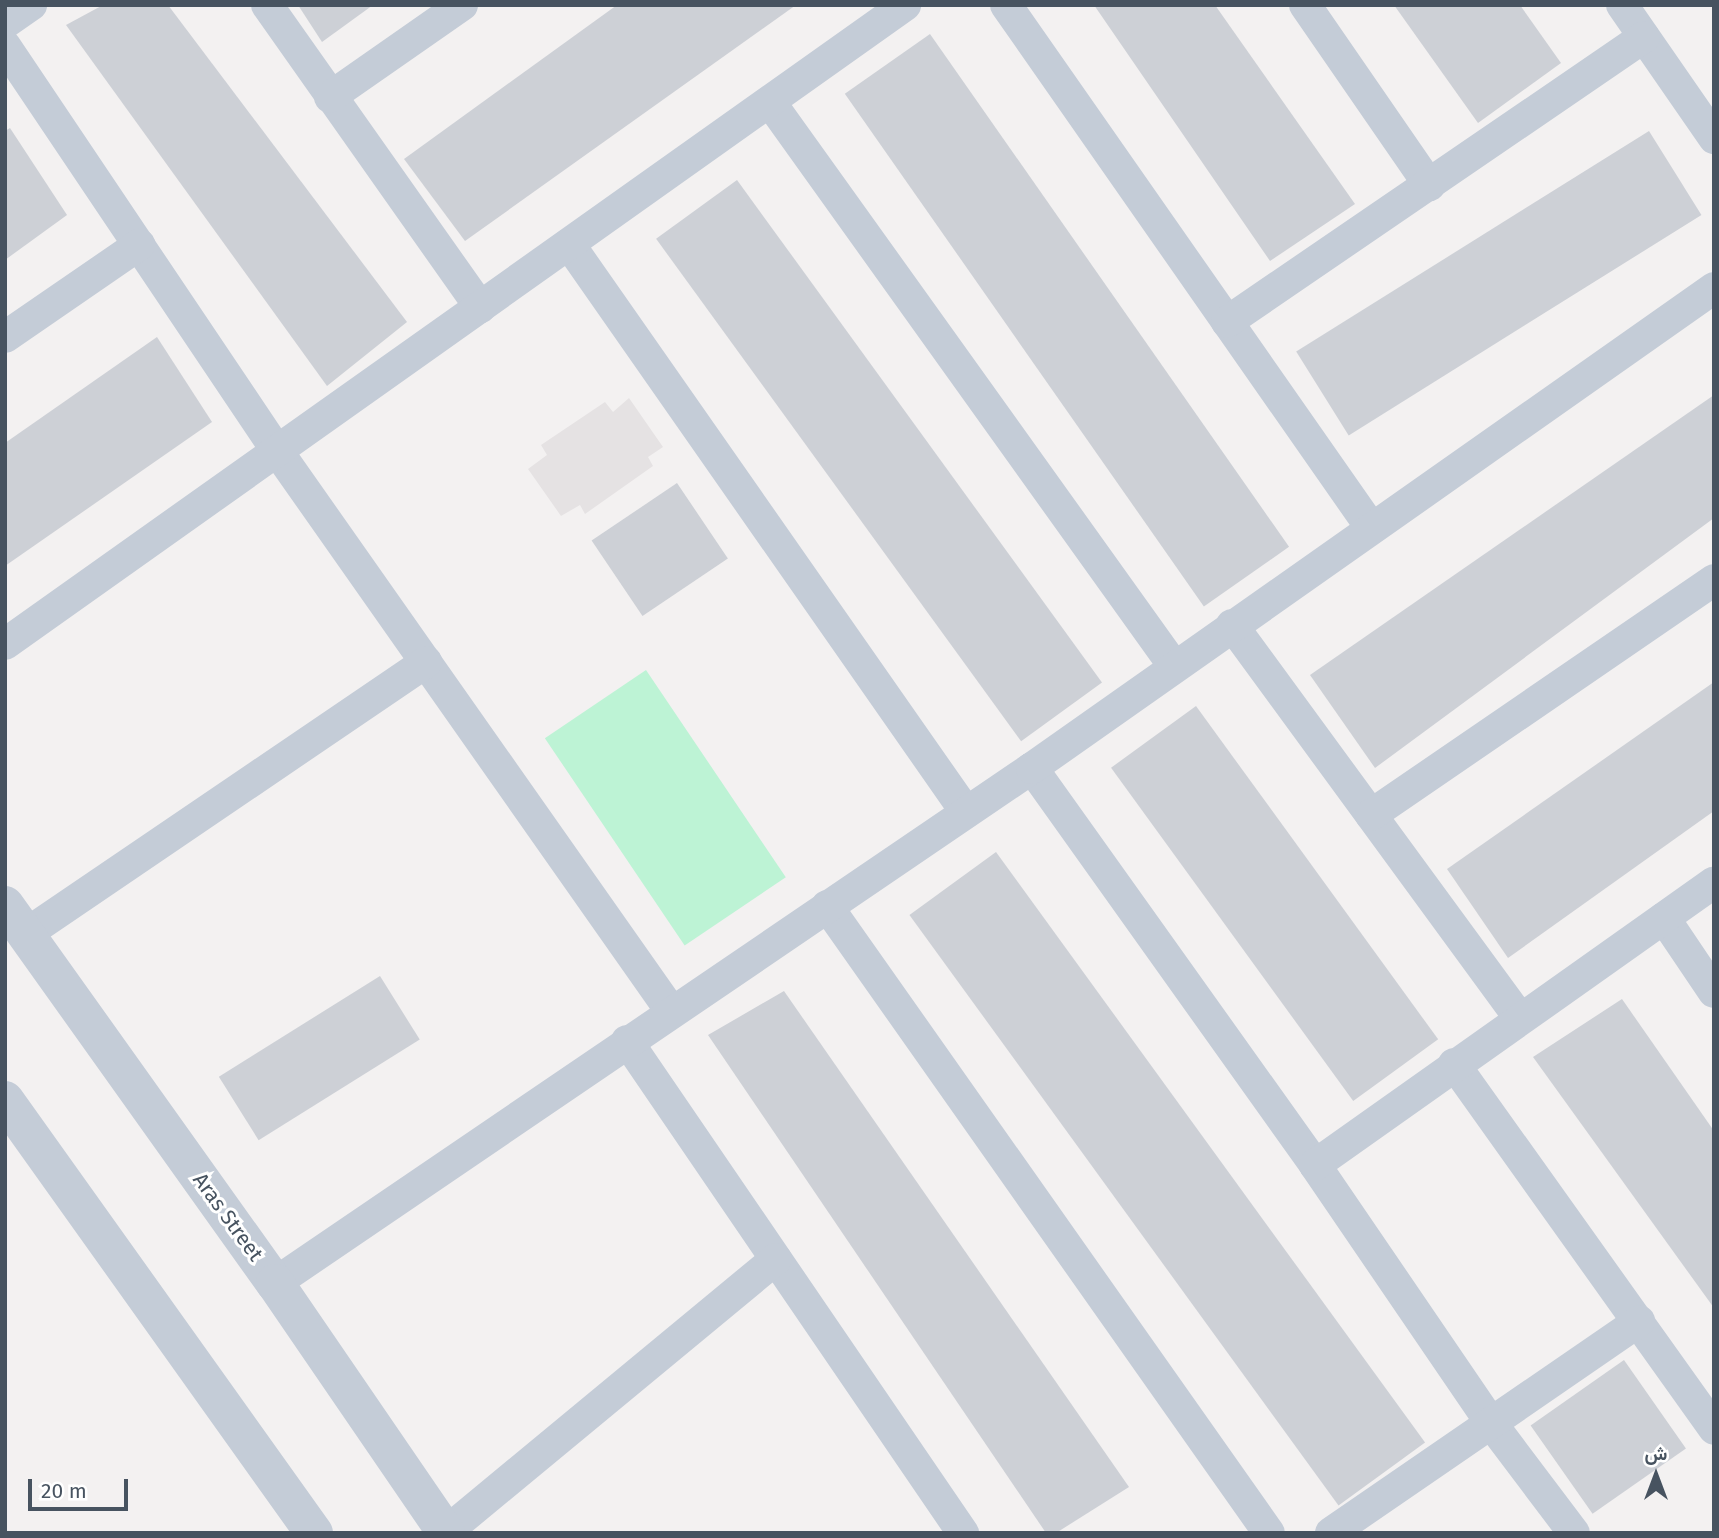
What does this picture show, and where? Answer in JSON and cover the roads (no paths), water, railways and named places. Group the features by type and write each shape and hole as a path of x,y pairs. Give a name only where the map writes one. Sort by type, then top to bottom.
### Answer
{"street":[{"path":"5,23 31,5"},
{"path":"267,5 480,307"},
{"path":"330,97 462,5"},
{"path":"5,643 905,5"},
{"path":"1006,5 1370,526"},
{"path":"1305,5 1429,185"},
{"path":"1622,5 1714,138"},
{"path":"1227,322 1644,37"},
{"path":"5,46 278,452 671,1011"},
{"path":"770,102 1174,666"},
{"path":"569,244 966,811"},
{"path":"5,337 139,245"},
{"path":"275,1283 671,1011 1032,768 1370,526 1714,288"},
{"path":"1371,815 1714,580"},
{"path":"1232,625 1520,1018"},
{"path":"16,920 426,662"},
{"path":"1032,768 1315,1165 1491,1423 1574,1533"},
{"path":"1315,1165 1454,1064 1714,883"},
{"path":"827,906 1269,1533"},
{"path":"1664,918 1714,992"},
{"name":"Aras Street","path":"16,920 275,1283 446,1532"},
{"path":"627,1041 963,1533"},
{"path":"1454,1064 1714,1429"},
{"path":"5,1100 314,1533"},
{"path":"446,1532 776,1259"},
{"path":"1331,1533 1639,1321"}]}
